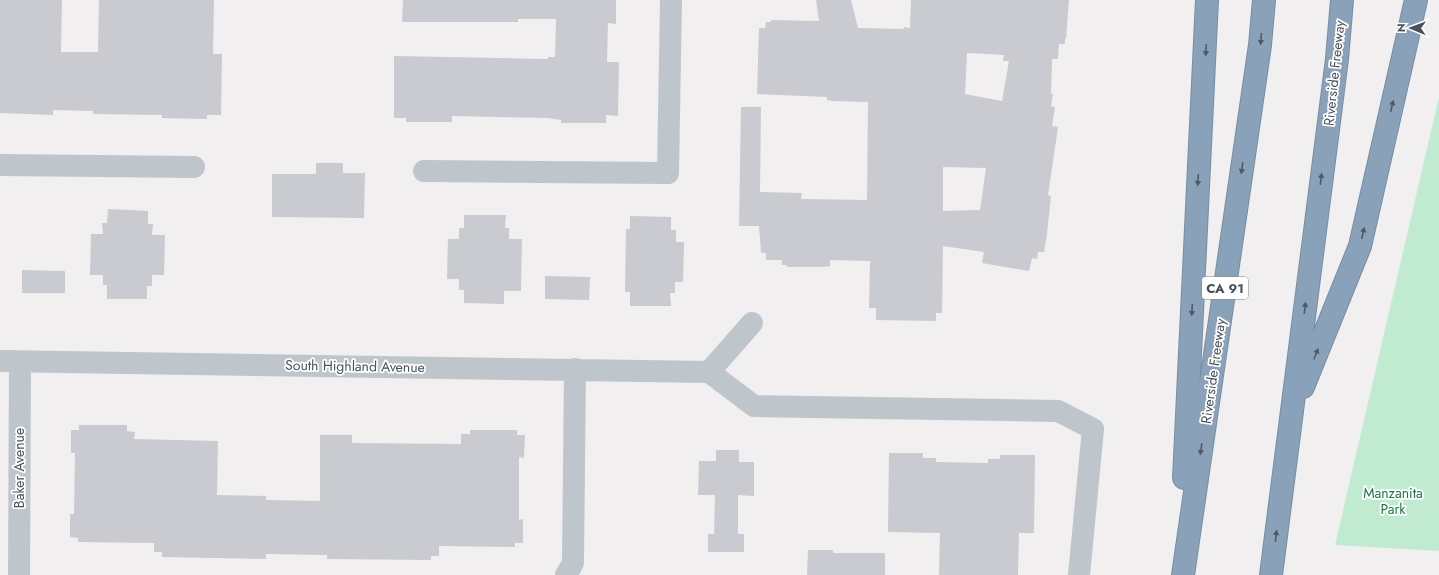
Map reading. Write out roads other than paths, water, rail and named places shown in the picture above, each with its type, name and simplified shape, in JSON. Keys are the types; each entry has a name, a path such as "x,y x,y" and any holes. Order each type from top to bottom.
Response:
{"highway":[{"path":"1180,575 1207,0"},
{"name":"Riverside Freeway","path":"1183,575 1259,53 1264,0"},
{"name":"Riverside Freeway","path":"1271,575 1337,59 1342,0"},
{"path":"1291,416 1360,246 1416,0"}],"street":[{"path":"424,171 668,173 671,0"},
{"path":"0,164 194,167"},
{"path":"752,323 709,372 754,406 1058,410 1093,429 1079,575"},
{"name":"South Highland Avenue","path":"10,362 709,372"},
{"name":"Baker Avenue","path":"10,362 19,575"},
{"path":"566,575 573,563 575,369"}],"park label":[{"name":"Manzanita Park","path":"1393,502"}]}
